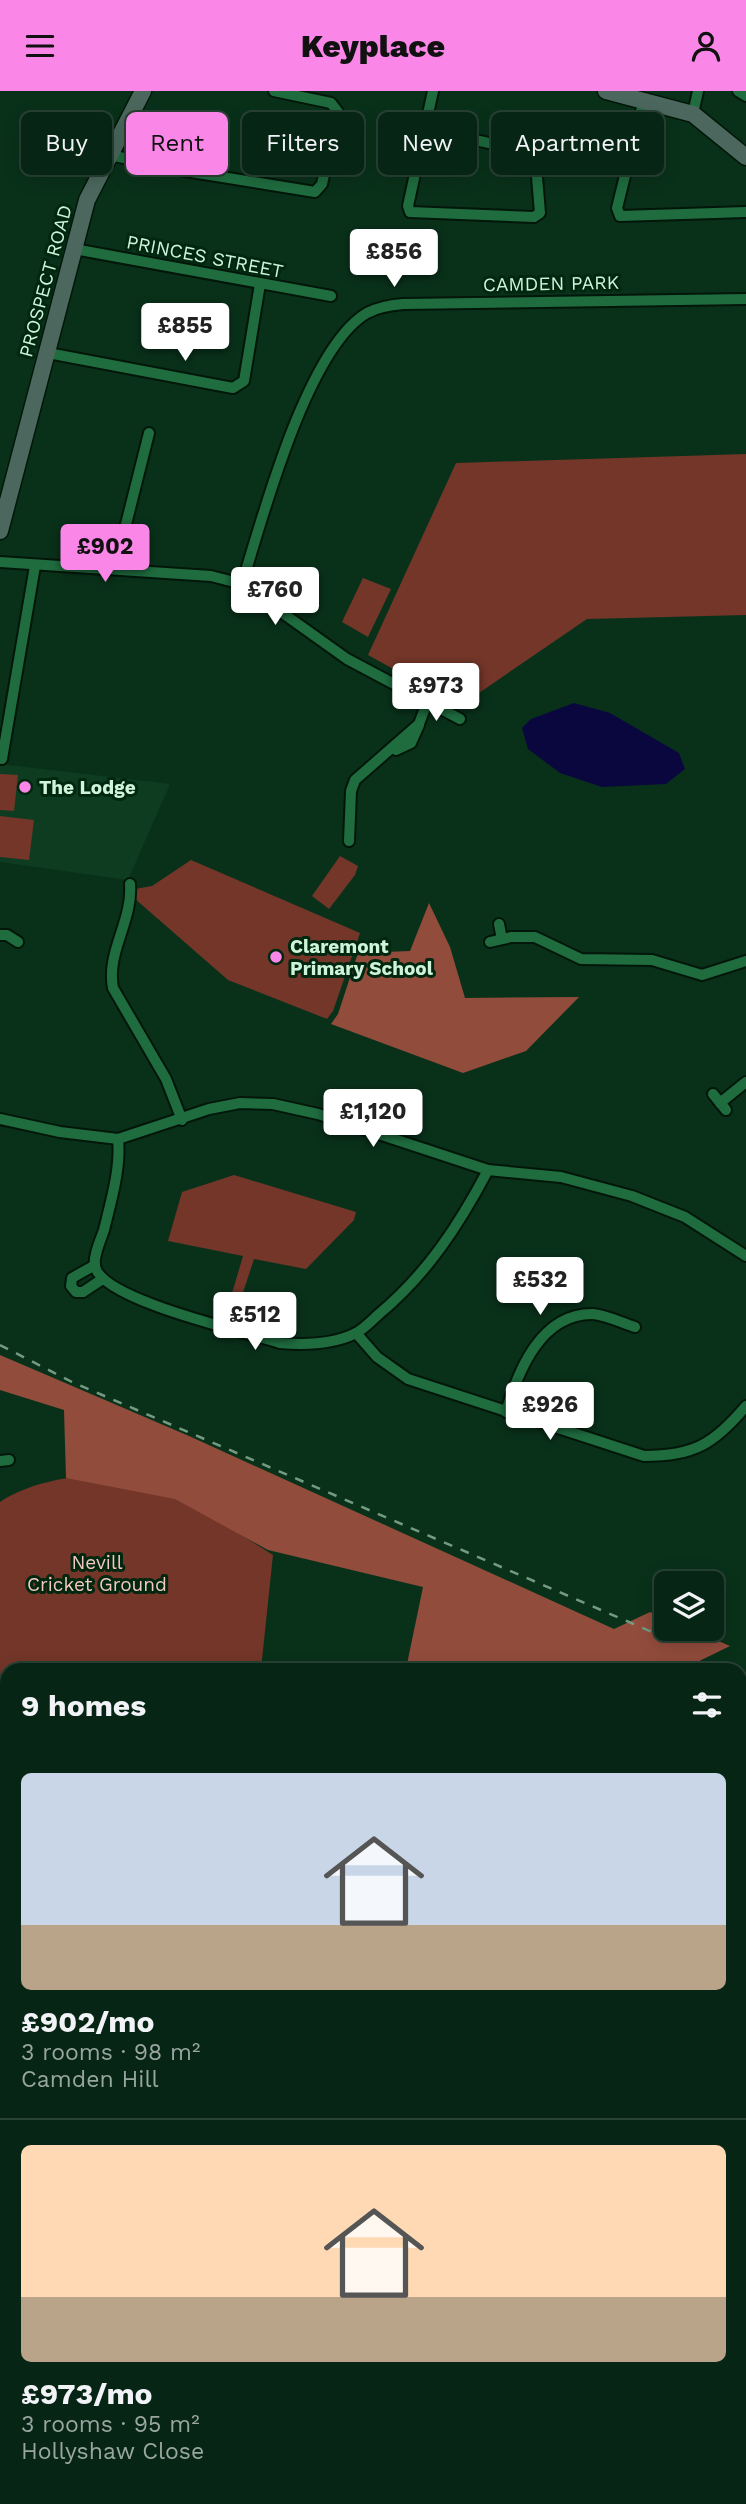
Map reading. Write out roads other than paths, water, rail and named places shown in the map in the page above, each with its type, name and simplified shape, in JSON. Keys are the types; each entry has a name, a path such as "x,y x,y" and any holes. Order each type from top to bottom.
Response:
{"main road":[{"name":"PROSPECT ROAD","path":"112,151 143,91"},
{"path":"606,91 693,114 746,157"},
{"name":"PROSPECT ROAD","path":"0,531 74,249 88,200 100,175"}],"street":[{"path":"112,155 179,170 316,193 322,184 339,120 338,112 331,103 274,91"},
{"path":"429,112 433,91"},
{"path":"693,114 698,91"},
{"path":"738,91 746,96"},
{"path":"644,99 617,208 620,216 746,212"},
{"path":"425,129 536,153 540,213 534,217 410,212 408,206 425,129"},
{"name":"PRINCES STREET","path":"74,249 331,296"},
{"path":"48,353 233,388 244,381 260,284"},
{"name":"CAMDEN PARK","path":"242,584 275,473 296,421 325,362 347,330 366,314 403,304 746,299"},
{"path":"115,568 149,433"},
{"path":"0,562 211,576 242,584 347,659 460,719"},
{"path":"2,759 35,566"},
{"path":"349,841 351,791 355,780 387,754 411,743 428,700"},
{"path":"130,884 132,901 110,970 113,988 166,1079 182,1120"},
{"path":"499,924 502,939"},
{"path":"0,935 7,935 18,942"},
{"path":"490,942 535,937 581,960 652,960 702,975 746,961"},
{"path":"720,1102 746,1082"},
{"path":"0,1119 60,1132 118,1139 209,1109 240,1103 273,1104 318,1114 488,1170 561,1177 632,1196 685,1217 746,1256"},
{"path":"118,1139 111,1203 95,1265 102,1280 120,1293 146,1303 280,1343 319,1343 356,1333 402,1295 439,1253 488,1170"},
{"path":"95,1265 72,1278 71,1286 76,1292 83,1292 102,1280"},
{"path":"506,1412 515,1379 545,1333 566,1318 594,1314 635,1327"},
{"path":"356,1333 377,1357 408,1379 644,1456 669,1456 711,1442 746,1406"}],"railway":[{"path":"0,1345 72,1382 652,1632"}],"place":[{"name":"The Lodge","path":"25,787"},
{"name":"Claremont Primary School","path":"276,957"}],"park label":[{"name":"Nevill Cricket Ground","path":"97,1573"}]}
